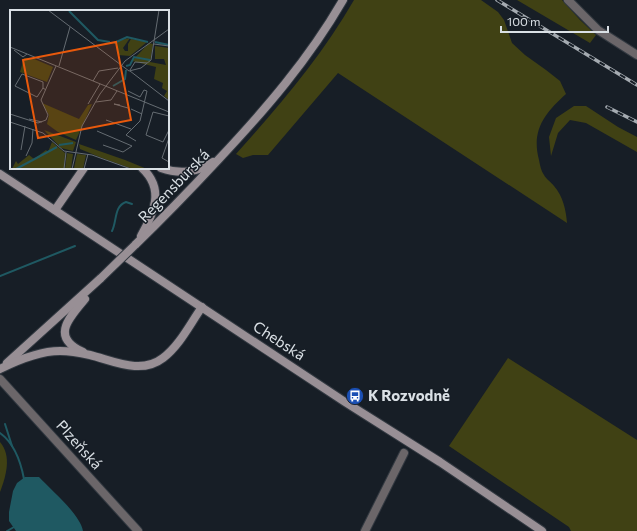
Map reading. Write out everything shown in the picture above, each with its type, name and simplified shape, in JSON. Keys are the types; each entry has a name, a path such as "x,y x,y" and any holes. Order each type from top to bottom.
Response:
{"main road":[{"name":"Regensburská","path":"11,362 93,287 135,245 147,230 169,213 230,147 300,66 329,25 344,0"},
{"path":"166,169 182,172 198,170 209,165 230,147"},
{"path":"55,210 83,169"},
{"path":"143,169 152,181 156,198 147,230"},
{"name":"Chebská","path":"0,174 440,462 542,531"},
{"path":"91,356 70,343 65,337 64,332 68,319 93,287"},
{"path":"0,369 11,362 49,352 67,352 133,366 145,366 164,358 176,346 202,307"}],"street":[{"path":"568,0 598,30 637,55"},
{"name":"Plzeňská","path":"0,379 138,531"},
{"path":"365,531 404,453"}],"shaded area":[{"path":"354,0 481,0 498,12 504,20 512,43 525,55 560,81 566,94 546,115 538,131 537,149 541,170 560,194 565,208 567,223 338,73 268,155 253,155 243,158 236,154 284,99 314,61 342,21"},
{"path":"517,0 562,0 596,35 590,43"},
{"path":"574,106 586,106 618,127 637,137 637,152 586,123 570,120 558,133 551,156 549,137 556,118"},
{"path":"508,358 637,440 637,531 571,531 569,527 449,446"},
{"path":"0,442 6,453 7,466 0,492"}],"water":[{"path":"25,477 39,477 77,517 83,531 16,531 9,521 9,512 13,491 17,483"}],"waterway":[{"path":"112,231 119,207 126,202 132,204"},
{"path":"0,276 75,246"},
{"path":"5,424 12,446"},
{"path":"0,433 13,448 21,466 24,479"},
{"path":"7,531 14,527"}],"railway":[{"path":"497,0 637,85"},
{"path":"607,107 637,122"}],"place":[{"name":"K Rozvodně","path":"355,396"}]}
